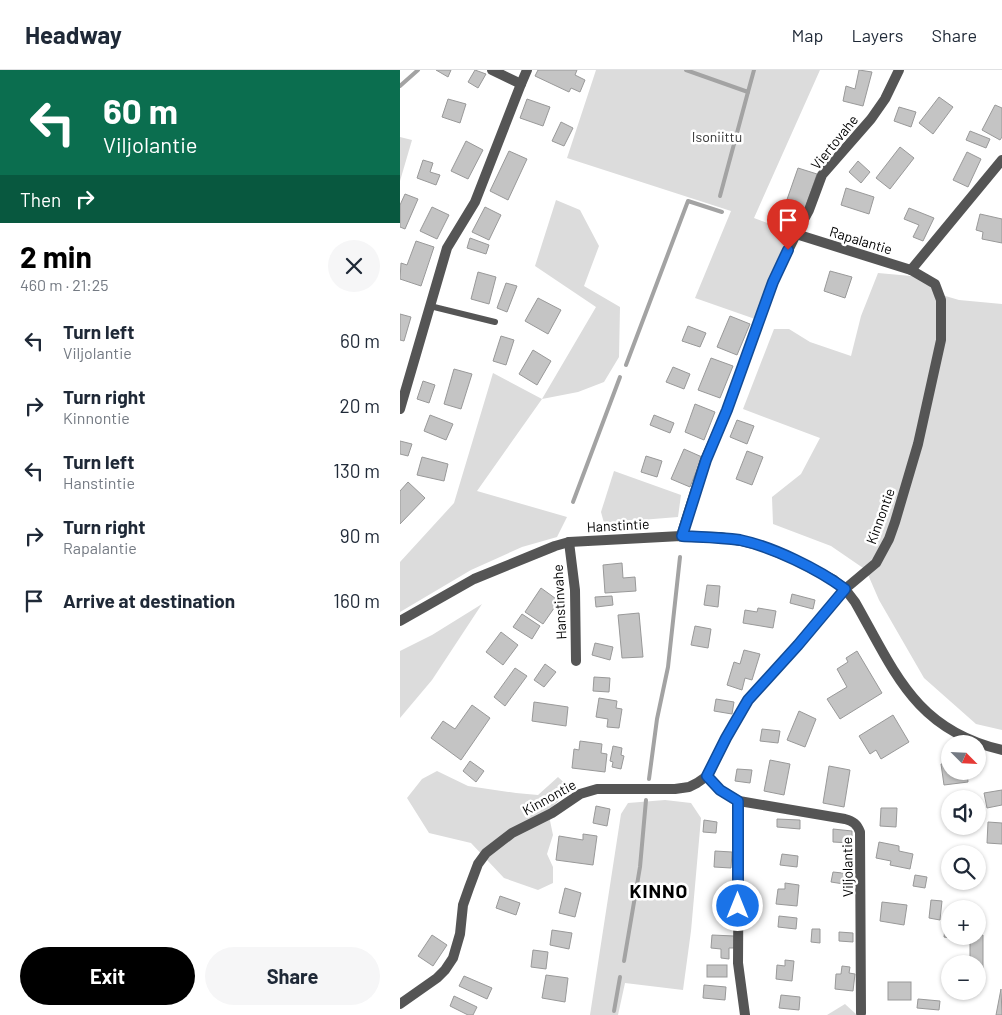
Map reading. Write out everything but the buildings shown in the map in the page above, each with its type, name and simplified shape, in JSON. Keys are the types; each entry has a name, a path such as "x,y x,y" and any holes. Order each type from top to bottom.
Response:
{"street":[{"path":"492,70 521,84"},
{"path":"400,410 447,248 475,202 528,70"},
{"name":"Viertovahe","path":"796,234 809,210 822,175 885,99 900,70"},
{"path":"911,270 1001,162"},
{"path":"682,536 706,460 727,410 773,282 796,234"},
{"name":"Rapalantie","path":"796,234 911,270"},
{"name":"Kinnontie","path":"400,1004 437,978 453,958 460,934 463,905 478,864 486,853 512,833 552,813 580,794 597,789 675,789 689,787 707,776 748,700 845,589 876,563 889,539 918,444 941,340 941,300 935,284 911,270"},
{"name":"Hanstintie","path":"400,621 474,579 509,563 569,542 682,536 741,541 760,546 818,572 845,589"},
{"name":"Hanstinvahe","path":"569,542 575,590 576,661"},
{"path":"845,589 855,602 908,692 924,711 950,730 974,742 1002,750"},
{"name":"Viljolantie","path":"707,776 720,790 738,801 845,819 853,821 858,825 860,832 861,1013"},
{"path":"738,801 738,964 745,1015"}],"lane":[{"path":"430,306 495,322"}],"green space":[{"name":"Isoniittu","path":"596,70 820,70 754,218 789,231 755,319 695,298 731,211 567,158"},
{"path":"400,137 412,140 400,181"},
{"path":"556,200 580,210 599,246 584,286 620,307 619,357 604,382 578,392 542,399 596,307 535,266"},
{"path":"878,273 922,277 942,295 959,300 1002,304 1002,730 976,724 924,678 879,600 866,570 831,546 773,524 772,497 801,474 820,438 743,409 774,329 789,329 810,342 851,356 861,316"},
{"path":"493,373 542,399 477,491 567,517 557,537 522,547 471,570 400,612 400,562 454,503"},
{"path":"614,471 681,495 678,517 604,523 601,512"},
{"path":"482,604 432,680 400,718 400,651 432,635"},
{"path":"437,771 468,786 516,793 538,795 558,777 571,789 548,811 553,835 547,854 553,867 553,883 538,890 504,878 471,843 429,833 407,798 422,779"},
{"path":"665,800 691,803 701,818 691,931 683,990 625,983 618,1015 590,1015 621,814 628,803"},
{"path":"845,1004 857,1015 827,1015"}],"waterway":[{"path":"400,86 418,70"},
{"path":"686,70 748,92 754,70"},
{"path":"720,196 748,92"},
{"path":"626,365 688,201 722,212"},
{"path":"573,502 620,377"},
{"path":"649,779 657,719 668,667 680,557"},
{"path":"624,961 640,867 646,800"},
{"path":"614,1011 620,977"}],"district":[{"name":"KINNO","path":"659,890"}],"route":[{"path":"738,906 738,801 720,790 707,776 742,708 845,589 834,580 791,558 760,546 720,538 682,536 706,460 727,410 773,282 788,250"}]}
